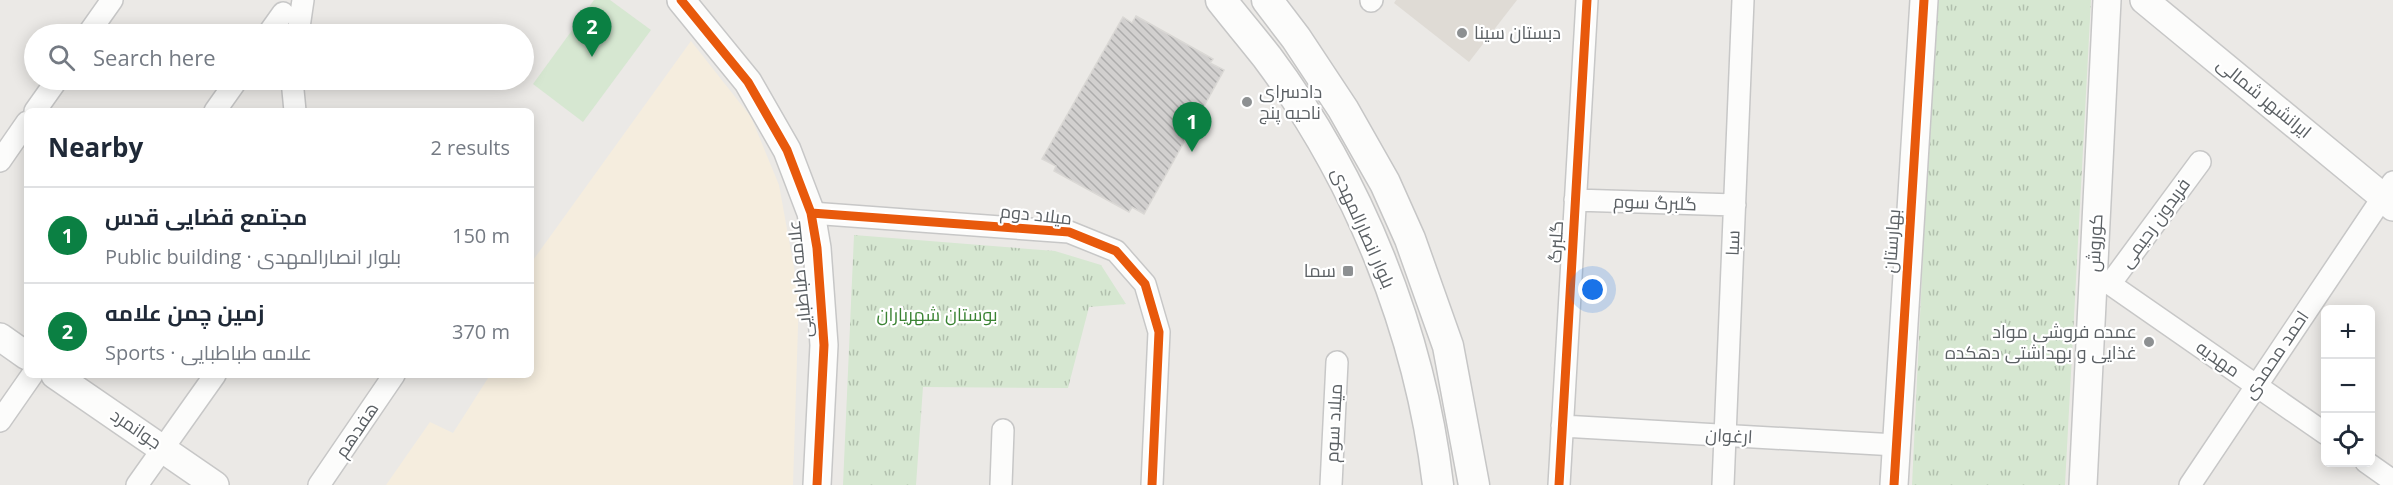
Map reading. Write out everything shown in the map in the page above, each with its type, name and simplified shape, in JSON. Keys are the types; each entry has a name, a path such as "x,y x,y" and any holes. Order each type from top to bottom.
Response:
{"main road":[{"name":"بلوار انصارالمهدی","path":"1221,0 1268,58 1323,145 1377,250 1406,334 1429,427 1438,485"},
{"name":"بلوار انصارالمهدی","path":"1267,0 1296,38 1343,109 1385,183 1410,239 1448,346 1474,485"}],"street":[{"path":"95,24 112,0"},
{"path":"299,24 303,0"},
{"name":"علامه طباطبایی","path":"681,0 748,82 787,150 812,213 818,248 824,345 818,485"},
{"name":"گلبرگ","path":"1559,485 1587,0"},
{"name":"سبا","path":"1723,485 1743,0"},
{"name":"بهارستان","path":"1894,485 1924,0"},
{"name":"کوروش","path":"2083,485 2107,0"},
{"name":"ایرانشهر شمالی","path":"2144,0 2391,197"},
{"path":"275,24 283,13"},
{"path":"37,108 50,90"},
{"path":"217,108 230,90"},
{"path":"293,90 295,108"},
{"path":"0,161 24,126"},
{"name":"فریدون رحیمی","path":"2110,284 2200,162"},
{"name":"احمد محمدی","path":"2190,485 2255,385 2391,197"},
{"name":"گلبرگ سوم","path":"1575,200 1735,205"},
{"name":"میلاد دوم","path":"812,213 1069,232 1116,251 1145,284 1159,332 1152,485"},
{"name":"مهدیه","path":"2110,284 2321,431"},
{"path":"0,337 24,354"},
{"name":"میلاد سوم","path":"1331,485 1336,362"},
{"path":"0,421 30,378"},
{"name":"جوانمرد","path":"59,378 215,485"},
{"path":"137,485 212,378"},
{"name":"هفدهم","path":"319,485 392,378"},
{"name":"ارغوان","path":"1562,426 1896,445"},
{"path":"1001,485 1003,430"},
{"path":"2373,467 2393,481"}],"shaded area":[{"name":"دبستان سینا","path":"1396,0 1517,0 1469,62 1394,3"},
{"path":"691,41 751,117 779,185 799,295 793,485 386,485 430,422 453,433 488,378 534,378 534,259"}],"green space":[{"path":"594,0 610,0 651,30 583,122 534,83"},
{"path":"1935,0 2091,0 2065,485 1912,485"},
{"name":"بوستان شهریاران","path":"854,235 1055,251 1101,265 1126,304 1089,307 1068,388 923,387 916,485 843,485"}],"building":[{"path":"1136,16 1213,59 1210,63 1224,70 1144,214 1132,207 1129,212 1054,171 1056,166 1042,159 1123,17 1132,23"}],"cycle path":[{"path":"681,0 748,82 787,150 811,213 817,248 824,345 817,485"},
{"path":"1559,485 1587,0"},
{"path":"1894,485 1924,0"},
{"path":"811,213 1069,232 1116,251 1145,284 1159,332 1152,485"}],"place":[{"name":"دبستان سینا","path":"1462,33"},
{"name":"زمین چمن علامه","path":"592,57"},
{"name":"دادسرای ناحیه پنج","path":"1247,102"},
{"name":"مجتمع قضایی قدس","path":"1192,152"},
{"name":"سما","path":"1348,271"},
{"name":"عمده فروشی مواد غذایی و بهداشتی دهکده","path":"2149,342"}]}
